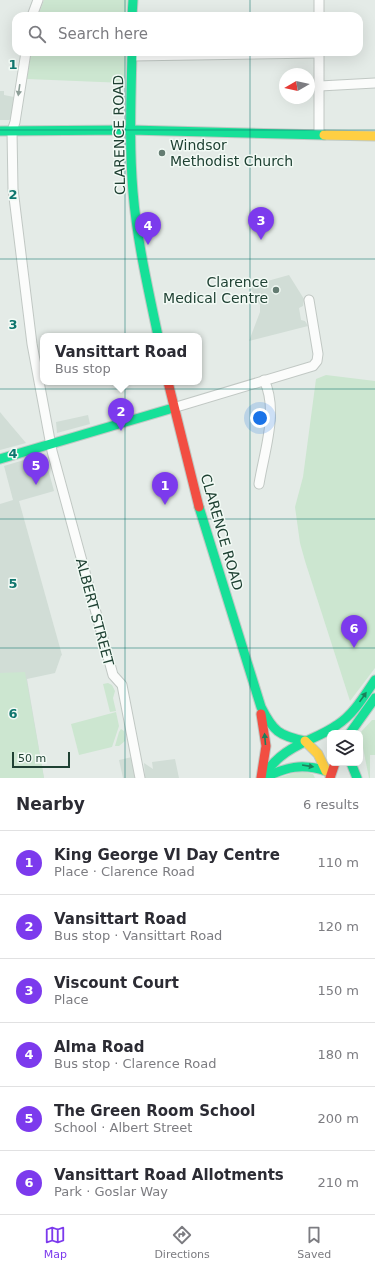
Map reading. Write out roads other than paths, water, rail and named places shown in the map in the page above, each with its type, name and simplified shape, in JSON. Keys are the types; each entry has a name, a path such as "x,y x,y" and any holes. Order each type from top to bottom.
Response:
{"street":[{"path":"34,12 38,0"},
{"path":"132,12 133,0"},
{"path":"319,0 319,12"},
{"name":"ALBERT STREET","path":"25,56 15,122 12,131 13,189 32,344 50,444 112,675 122,685 140,778"},
{"name":"CLARENCE ROAD","path":"132,56 130,130 133,193 146,277 157,333"},
{"path":"319,56 319,134"},
{"path":"320,86 375,83"},
{"path":"0,131 130,130 375,136"},
{"path":"0,459 313,366 317,361 318,354 309,300"},
{"path":"259,484 270,421 270,397 264,380"},
{"name":"CLARENCE ROAD","path":"169,385 173,408 208,537 255,687 266,738 266,753 262,778"},
{"path":"262,778 271,763 278,757 305,741 331,730 347,718 375,680"},
{"name":"CLARENCE ROAD","path":"255,687 273,728 282,735 305,741"},
{"path":"352,730 375,698"},
{"path":"305,741 313,746 320,754 329,776"},
{"path":"262,778 293,765 310,765 329,776"},
{"path":"329,776 331,766"},
{"path":"329,776 334,766"},
{"path":"352,766 357,778"}],"place":[{"name":"Windsor Methodist Church","path":"162,153"},
{"name":"Viscount Court","path":"261,240"},
{"name":"Alma Road","path":"148,245"},
{"name":"Clarence Medical Centre","path":"276,290"},
{"name":"Vansittart Road","path":"121,431"},
{"name":"The Green Room School","path":"36,485"},
{"name":"King George VI Day Centre","path":"165,505"},
{"name":"Vansittart Road Allotments","path":"354,648"}]}
